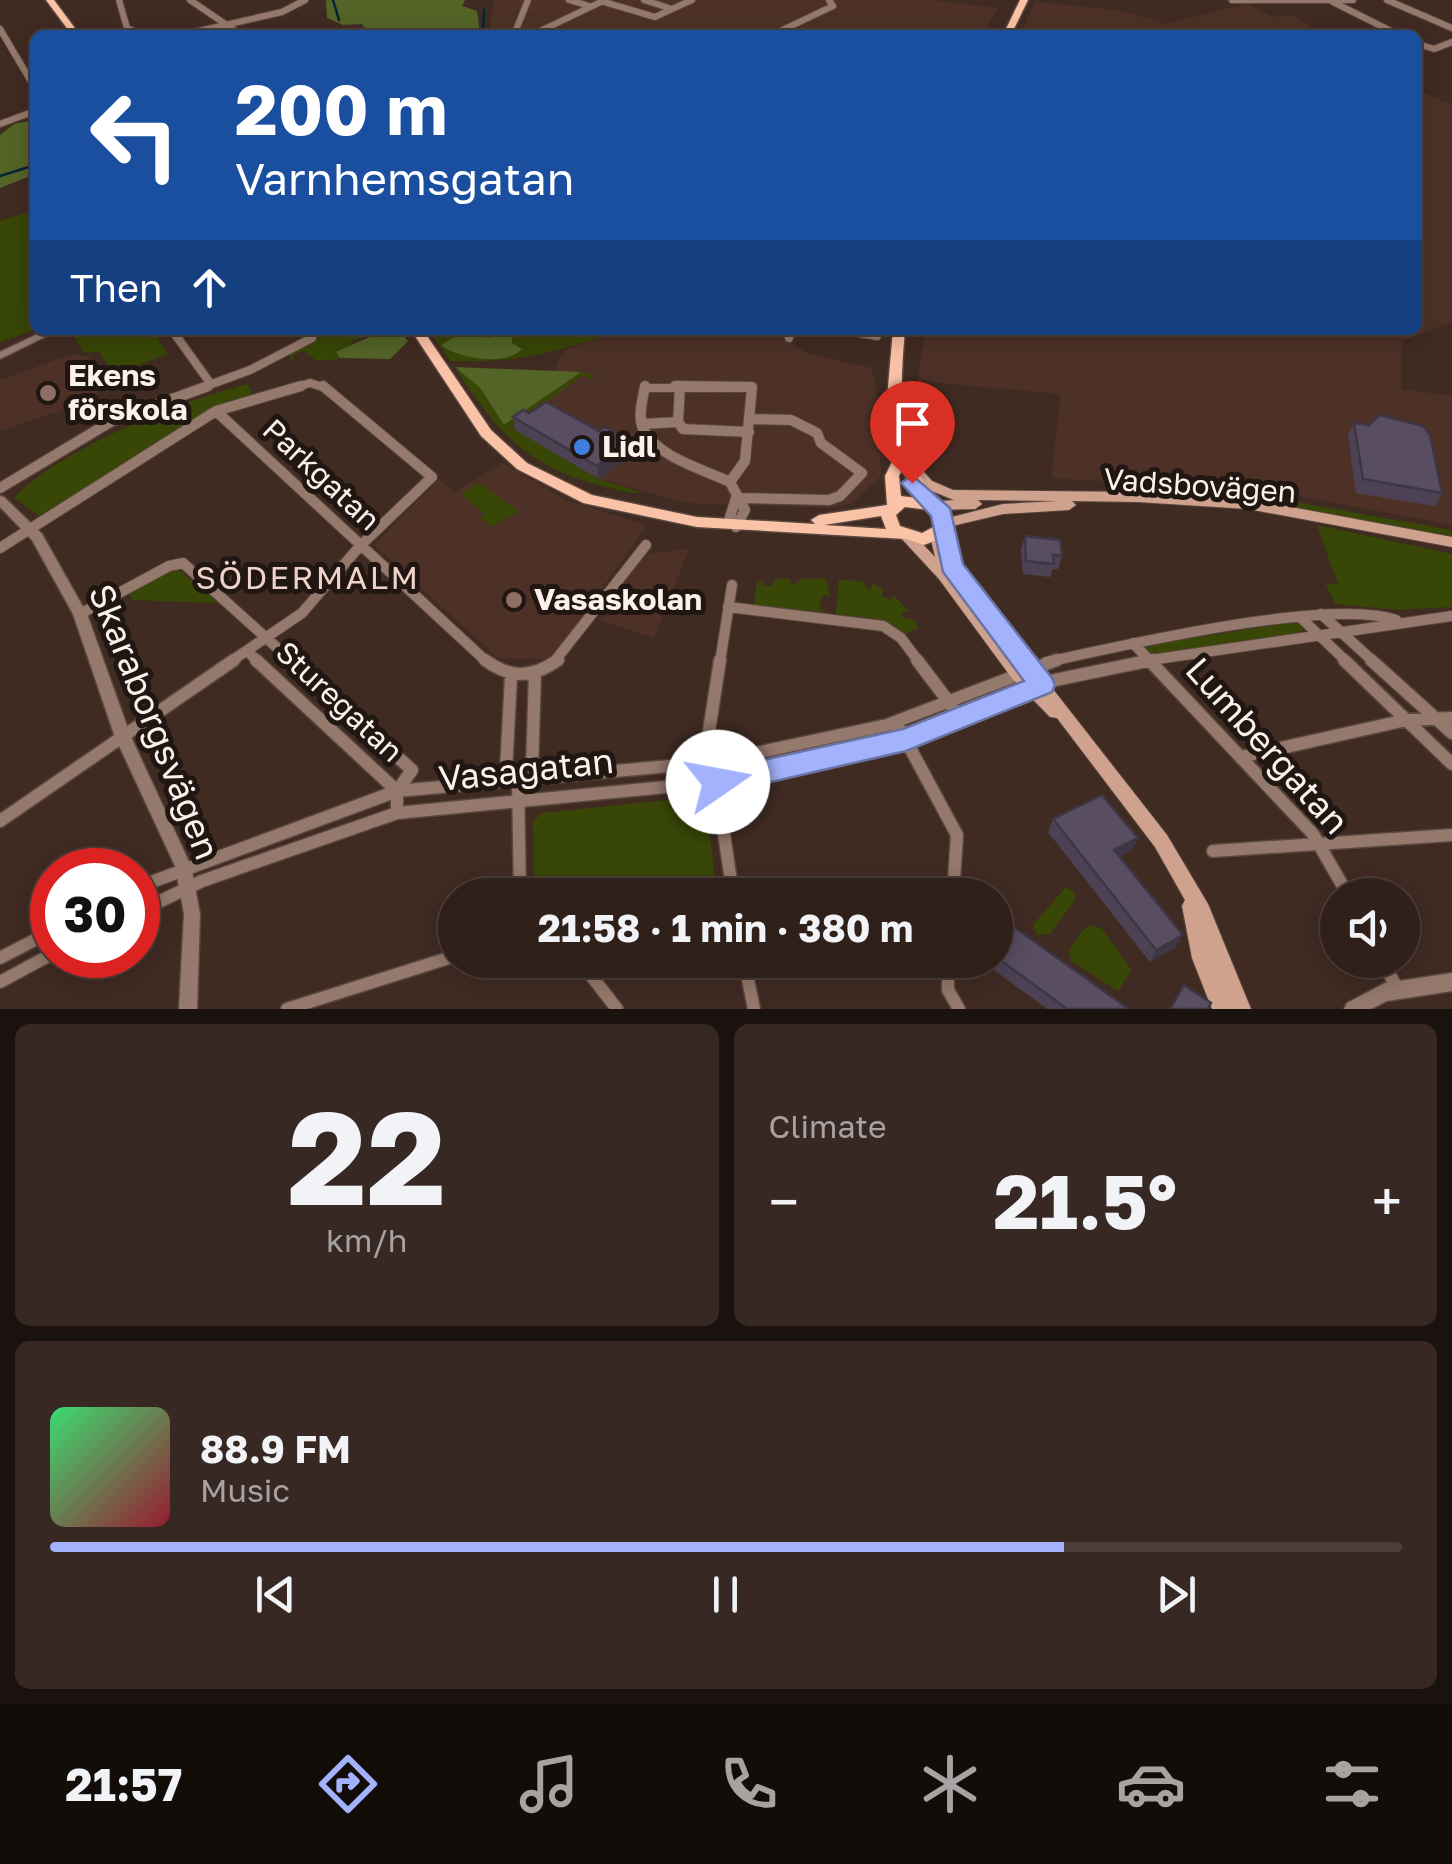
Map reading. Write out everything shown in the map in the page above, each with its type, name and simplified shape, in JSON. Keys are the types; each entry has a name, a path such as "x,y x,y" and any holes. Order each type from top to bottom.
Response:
{"main road":[{"path":"50,0 72,30"},
{"path":"1009,30 1024,0"},
{"path":"420,335 468,412 513,456 539,476 610,506 837,528 897,519 930,503"},
{"path":"899,335 893,407 898,464 890,492 897,519 1161,840 1201,910 1241,1009"},
{"path":"898,464 930,503 941,529 940,554 1023,671"},
{"name":"Vadsbovägen","path":"898,464 938,491 990,498 1138,498 1248,504 1452,544"},
{"name":"Vadsbovägen","path":"930,503 974,504 990,498"},
{"name":"Vadsbovägen","path":"941,529 1003,508 1191,507 1452,544"},
{"path":"737,520 897,519 941,529"},
{"path":"1190,895 1202,958 1222,1009"}],"street":[{"path":"119,0 127,28 131,30"},
{"path":"190,0 234,30"},
{"path":"205,30 287,10 305,0"},
{"path":"516,30 528,0"},
{"path":"570,0 590,7"},
{"path":"644,0 672,8"},
{"path":"542,30 603,1 655,18 692,0"},
{"path":"783,30 834,6 830,0"},
{"path":"1232,0 1353,0"},
{"path":"1387,0 1452,28"},
{"path":"1331,1 1390,30"},
{"path":"0,29 30,80"},
{"path":"1422,46 1430,49 1452,42"},
{"path":"0,111 16,118"},
{"path":"0,124 30,114"},
{"path":"0,356 44,335"},
{"path":"176,335 210,383"},
{"path":"0,488 112,421 250,370 309,335"},
{"path":"0,548 216,411 317,382 432,478 360,546 310,606 0,821"},
{"path":"730,482 746,462 752,387 645,385 642,424 665,449 730,482 736,498 737,520"},
{"path":"680,386 678,422 684,429 749,432"},
{"name":"Parkgatan","path":"216,411 489,664 510,676"},
{"path":"736,498 830,500 840,496 862,473 821,443 818,433 791,420 750,419"},
{"path":"642,424 678,422"},
{"name":"Skaraborgsvägen","path":"0,500 29,529 80,614 123,737 183,866 189,888 188,1009"},
{"path":"518,781 506,772 510,676 535,672 562,658 646,545"},
{"name":"Sturegatan","path":"80,614 179,562 267,636 412,770 397,790 397,813"},
{"path":"731,878 709,731 732,585"},
{"path":"728,607 883,626 901,638 961,718"},
{"name":"Vasagatan","path":"160,876 397,790 714,762 896,722 1023,671 1134,643 1321,614 1376,613 1397,620"},
{"path":"1321,614 1452,734"},
{"name":"Vasagatan","path":"160,902 397,813 718,782 906,740 1037,687 1149,660 1397,620 1452,616"},
{"path":"1300,618 1452,764"},
{"name":"Lumbergatan","path":"1134,643 1323,847 1339,878"},
{"name":"Sturegatan","path":"247,651 397,790"},
{"path":"520,878 518,781 532,769 535,672"},
{"path":"1241,757 1406,720 1452,718"},
{"path":"896,722 957,836 954,878"},
{"path":"1213,852 1452,835"},
{"path":"0,958 30,942"},
{"path":"287,1009 438,961"},
{"path":"0,982 30,966"},
{"path":"593,978 616,1009"},
{"path":"748,978 754,1009"},
{"path":"948,978 948,990 959,1009"},
{"path":"1392,978 1398,989"},
{"path":"1353,1009 1398,989 1452,982"}],"shaded area":[{"path":"494,0 929,0 998,8 986,30 489,30"},
{"path":"1036,2 1122,11 1166,24 1247,4 1272,17 1293,15 1316,30 1022,30"},
{"path":"1422,92 1452,105 1452,322 1422,333"},
{"path":"605,335 778,335 810,354 871,368 876,385 881,476 853,503 832,508 687,503 599,479 512,426 555,372 559,358 565,357 562,351"},
{"path":"924,335 1418,335 1402,341 1401,389 1452,396 1452,525 1278,492 1051,478 1061,394 918,381"},
{"name":"Ekens förskola","path":"71,354 88,356 109,383 101,386 92,400 0,431 0,380"},
{"name":"Vasaskolan","path":"502,463 568,501 647,525 558,651 546,659 498,658 374,545 439,479 455,492"},
{"path":"689,549 654,638 599,620 644,554"}],"green space":[{"path":"326,0 465,0 462,6 477,11 480,30 365,30 362,24 343,25 327,18"},
{"path":"30,122 30,176 0,188 0,135 14,124"},
{"path":"30,212 30,332 0,342 0,221"},
{"path":"72,335 156,335 168,354 114,374 99,352 84,353"},
{"path":"320,335 373,335 352,341 339,359 317,361 303,351 294,355 292,363 289,355"},
{"path":"374,335 403,335 408,341 390,359 340,358 336,352"},
{"path":"432,335 604,335 536,355 494,361 450,361"},
{"path":"459,335 510,335 512,343 522,349 505,358 482,359 441,345"},
{"path":"455,367 480,388 504,425 581,372 595,375 593,379 582,376 512,426 598,479 641,492 577,478 533,457 499,427"},
{"path":"455,367 581,372 504,425 480,388"},
{"path":"248,384 252,395 224,402 41,517 14,498 35,479 91,444 189,402"},
{"path":"479,483 519,511 492,527 480,518 485,514 461,493"},
{"path":"1290,501 1451,530 1452,536 1291,507"},
{"path":"1317,525 1452,554 1452,607 1398,610 1335,604 1326,584 1338,584"},
{"path":"177,568 218,603 133,600 129,593"},
{"path":"776,579 790,579 792,586 802,579 826,579 830,596 823,594 819,609 827,613 754,605 757,583 764,580 762,585 771,586"},
{"path":"839,580 862,581 870,591 872,584 883,588 882,596 891,600 894,595 909,612 902,612 903,618 914,620 919,628 905,634 875,619 836,614"},
{"path":"1296,622 1304,628 1301,632 1154,655 1145,651 1148,645"},
{"path":"705,796 715,878 534,878 533,821 542,813"},
{"path":"1066,887 1074,892 1075,900 1050,934 1037,935 1033,925"},
{"path":"1093,925 1102,929 1131,971 1118,991 1071,961 1069,950 1083,930"}],"building":[{"path":"546,402 599,431 605,427 630,441 597,466 513,417"},
{"path":"1380,415 1423,426 1430,435 1442,493 1363,479 1354,423 1369,425"},
{"path":"1025,536 1060,540 1062,556 1053,555 1054,564 1026,561"},
{"path":"1102,795 1138,838 1114,850 1183,935 1156,950 1053,819"},
{"path":"1013,929 1129,1009 1067,1009 1013,969"},
{"path":"1184,985 1211,1003 1208,1009 1170,1009"}],"waterway":[{"path":"333,0 339,20"},
{"path":"483,30 484,10"},
{"path":"0,176 30,167"}],"place":[{"name":"Ekens förskola","path":"48,393"},
{"name":"Lidl","path":"582,447"},
{"name":"Vasaskolan","path":"514,600"}],"district":[{"name":"SÖDERMALM","path":"308,578"}],"route":[{"path":"718,782 906,740 1042,685 952,566 950,543 942,529 944,518 912,483"}]}
